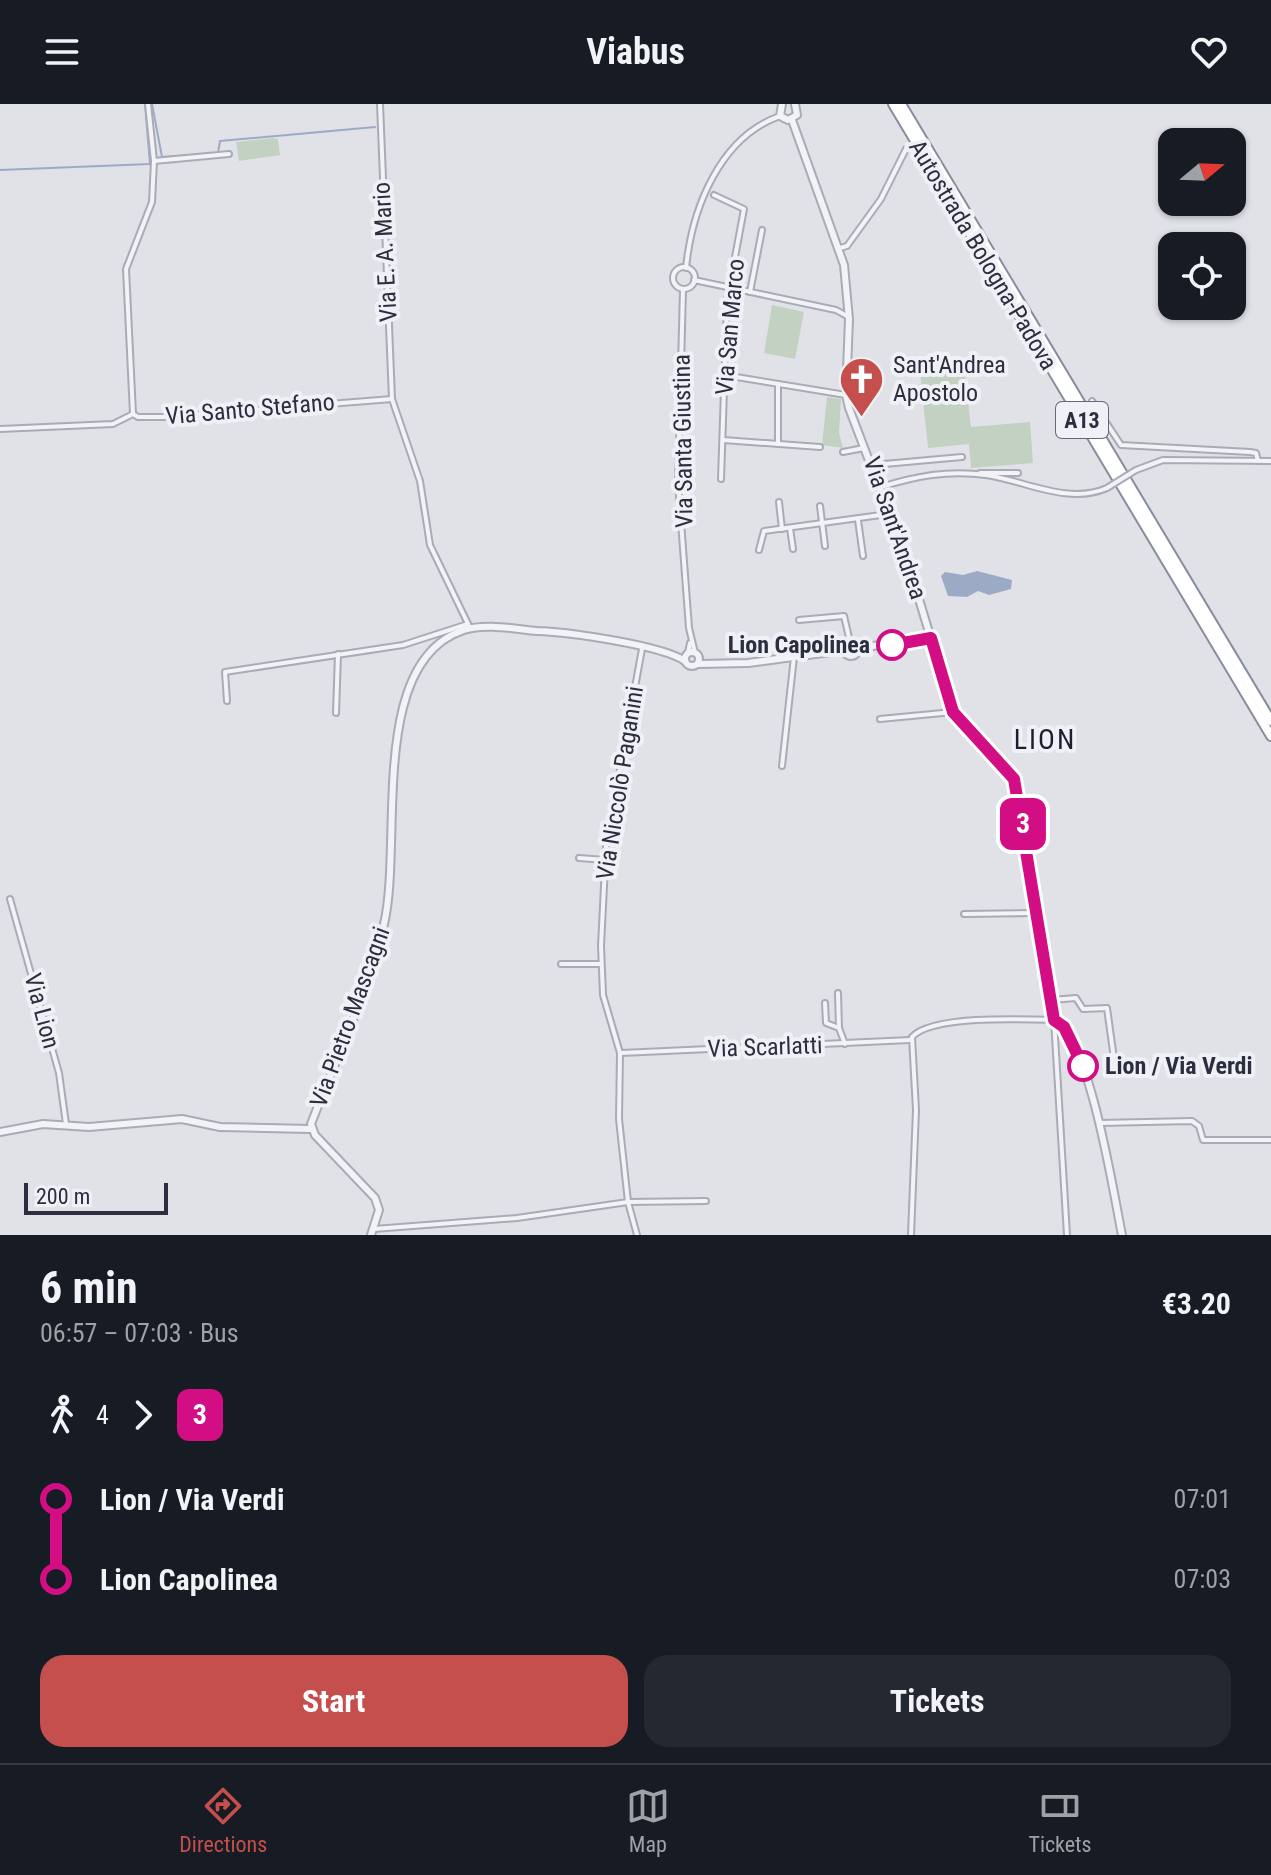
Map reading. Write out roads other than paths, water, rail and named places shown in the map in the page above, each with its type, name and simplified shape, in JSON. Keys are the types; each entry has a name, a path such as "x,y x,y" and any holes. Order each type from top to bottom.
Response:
{"highway":[{"name":"Autostrada Bologna-Padova","path":"893,104 1271,736"},
{"name":"Autostrada Bologna-Padova","path":"901,104 1271,721"}],"street":[{"name":"Via Santo Stefano","path":"148,104 154,161 150,211 126,269 133,414 138,417 164,417 392,399"},
{"name":"Via E. A. Mario","path":"380,104 392,399"},
{"path":"780,116 782,104"},
{"path":"686,268 697,218 719,166 729,151 751,131 780,116 792,120 796,106 807,104"},
{"name":"Via Sant'Andrea","path":"792,120 840,248 845,311 846,395 890,513 953,712 1014,779 1054,1020"},
{"path":"840,248 847,246 881,199 906,149"},
{"path":"154,161 229,154"},
{"name":"Via San Marco","path":"714,195 744,208 729,288 721,479"},
{"path":"750,292 762,230"},
{"path":"686,268 693,274 694,280"},
{"path":"686,268 676,271 673,277 677,287 683,289 694,280"},
{"path":"694,280 845,311"},
{"name":"Via Santa Giustina","path":"683,289 678,482 691,655"},
{"path":"724,375 846,395"},
{"path":"778,384 778,444"},
{"path":"392,399 420,481 430,545 469,626"},
{"path":"1092,401 1121,445 1250,452 1256,453 1258,461"},
{"path":"0,429 113,424 133,414"},
{"path":"723,440 820,447"},
{"path":"843,452 867,447"},
{"path":"873,465 962,457"},
{"path":"974,474 1088,495 1163,460 1271,461"},
{"path":"881,487 912,476 1018,473"},
{"path":"779,502 782,529"},
{"path":"820,506 825,546"},
{"path":"759,550 764,531 858,520 890,513"},
{"path":"858,520 863,556"},
{"path":"790,528 793,549"},
{"path":"799,620 844,616 850,642 858,648 931,638"},
{"name":"Via Pietro Mascagni","path":"227,701 225,672 403,645 469,626 568,633 676,656 691,655 708,662"},
{"name":"Via Pietro Mascagni","path":"373,1232 379,1210 375,1198 311,1129 384,924 393,871 394,762 411,682 425,655 452,631"},
{"path":"845,650 850,642"},
{"name":"Via Pietro Mascagni","path":"698,664 748,663 845,650 852,655 858,648"},
{"name":"Via Niccolò Paganini","path":"637,1235 628,1202 619,1119 620,1053 603,995 601,964 605,860 642,649"},
{"path":"336,713 338,654"},
{"path":"691,655 698,664 690,667 691,655"},
{"path":"782,766 794,657"},
{"path":"880,719 953,712"},
{"path":"579,858 605,860"},
{"name":"Via Lion","path":"10,899 61,1081 66,1124"},
{"path":"964,914 1037,913"},
{"path":"561,964 601,964"},
{"path":"838,993 839,1028 845,1044"},
{"path":"1051,1000 1076,998 1083,1009 1107,1008 1115,1066"},
{"path":"825,1003 826,1023 839,1028"},
{"path":"1054,1020 1067,1235"},
{"path":"911,1235 916,1110 910,1040 916,1032 949,1023 1054,1020 1064,1027 1081,1061 1099,1123 1122,1235"},
{"name":"Via Scarlatti","path":"620,1053 910,1040"},
{"path":"1099,1123 1192,1121 1199,1126 1203,1140 1271,1140"},
{"path":"0,1132 43,1124 203,1122 220,1127 311,1129"},
{"path":"373,1232 517,1218 628,1202 706,1201"}],"water":[{"path":"977,571 1012,580 1011,589 989,595 978,591 967,597 948,596 941,576 945,572 963,575"}],"waterway":[{"path":"0,170 150,164 145,104"},
{"path":"152,104 162,157 218,153 220,141 375,127"}],"place":[{"name":"Sant'Andrea Apostolo","path":"862,418"},
{"name":"Lion Capolinea","path":"892,645"},
{"name":"Lion / Via Verdi","path":"1083,1066"}],"district":[{"name":"LION","path":"1045,739"}]}
